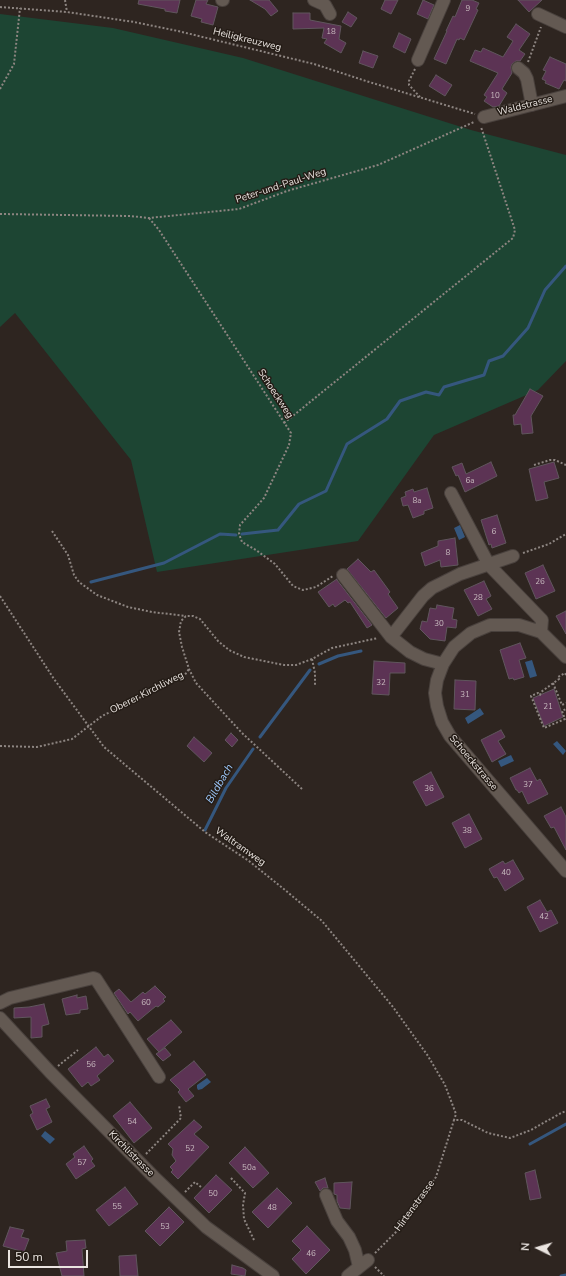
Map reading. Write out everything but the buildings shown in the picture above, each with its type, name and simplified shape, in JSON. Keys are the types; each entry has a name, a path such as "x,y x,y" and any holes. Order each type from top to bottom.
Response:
{"street":[{"path":"314,0 325,5 330,14"},
{"path":"415,68 444,0"},
{"path":"542,16 566,27"},
{"path":"518,68 524,73 527,79 532,105"},
{"name":"Waldstrasse","path":"482,118 566,96"},
{"path":"451,493 489,565 542,620 541,632"},
{"path":"391,637 423,596 432,588 460,574 514,556"},
{"path":"343,575 391,637 410,652 424,659 443,664"},
{"name":"Schoeckstrasse","path":"566,657 541,632 519,625 490,625 471,633 454,647 443,664 437,680 436,700 442,722 450,736 566,870"},
{"path":"0,1003 10,998 92,978 96,979 159,1077"},
{"name":"Kirchlistrasse","path":"0,1018 50,1072 138,1162 220,1238 272,1276"},
{"path":"326,1195 337,1221 349,1237 363,1263 348,1276"}],"path":[{"path":"65,0 67,12"},
{"name":"Heiligkreuzweg","path":"0,7 67,12 134,22 186,33 314,64 482,118"},
{"path":"0,89 14,64 20,8"},
{"path":"527,79 528,60 539,30 542,16"},
{"path":"415,68 408,82 421,98"},
{"path":"284,423 513,238 515,230 482,118"},
{"name":"Peter-und-Paul-Weg","path":"0,214 130,216 149,218 239,209 287,191 378,165 482,118"},
{"name":"Schoeckweg","path":"149,218 159,230 291,433 289,444 264,498 240,526 239,534 242,542 275,564 293,586 303,590 316,587 334,576 343,575"},
{"path":"534,465 550,460 555,460 566,465"},
{"path":"52,531 68,555 74,575 79,582 97,595 128,606 152,612 193,616 200,619 218,641 229,650 244,657 284,665 296,665 312,659 332,648 385,636 391,637"},
{"path":"514,556 549,544 566,534"},
{"name":"Waltramweg","path":"0,596 54,679 104,747 205,832 248,861 322,921 393,1007 428,1056 445,1085 456,1114 454,1120"},
{"name":"Oberer Kirchliweg","path":"0,746 37,747 72,739 102,716 184,676 189,670 179,632 181,620 186,616"},
{"path":"312,659 315,673 315,685"},
{"path":"189,670 196,683 228,719 302,789"},
{"path":"566,675 564,673 540,694 538,693 531,696 544,728 565,719 562,711 566,709"},
{"path":"553,683 562,705 566,703"},
{"path":"50,1072 78,1050"},
{"path":"138,1162 181,1118 179,1105"},
{"path":"454,1120 462,1120 488,1133 510,1138 531,1130 561,1113 566,1112"},
{"name":"Hirtenstrasse","path":"363,1263 379,1250 403,1225 436,1177 454,1120"},
{"path":"231,1178 245,1193 243,1206 244,1219 254,1240"},
{"path":"178,1199 196,1182 202,1188"}],"green space":[{"path":"0,14 113,28 243,58 471,130 566,155 566,361 538,390 434,435 358,541 157,572 131,460 15,313 0,327"}],"water":[{"path":"460,525 465,537 459,540 454,528"},
{"path":"532,660 537,676 530,678 525,662"},
{"path":"480,708 484,714 468,724 465,718"},
{"path":"557,741 566,751 563,755 553,744"},
{"path":"511,755 514,761 501,767 498,761"},
{"path":"207,1078 211,1082 202,1089 198,1090 197,1085"},
{"path":"45,1131 55,1139 50,1144 41,1136"}],"waterway":[{"path":"242,534 278,530 299,504 326,491 347,444 387,419 400,401 426,392 439,395 444,387 484,375 489,361 503,356 528,328 545,290 566,266"},
{"path":"91,582 164,563 220,534 236,535"},
{"name":"Bildbach","path":"319,664 338,656 361,651"},
{"name":"Bildbach","path":"260,737 310,670"},
{"name":"Bildbach","path":"205,830 226,788 253,749"},
{"path":"530,1144 566,1124"},
{"path":"561,1276 566,1275"}]}
